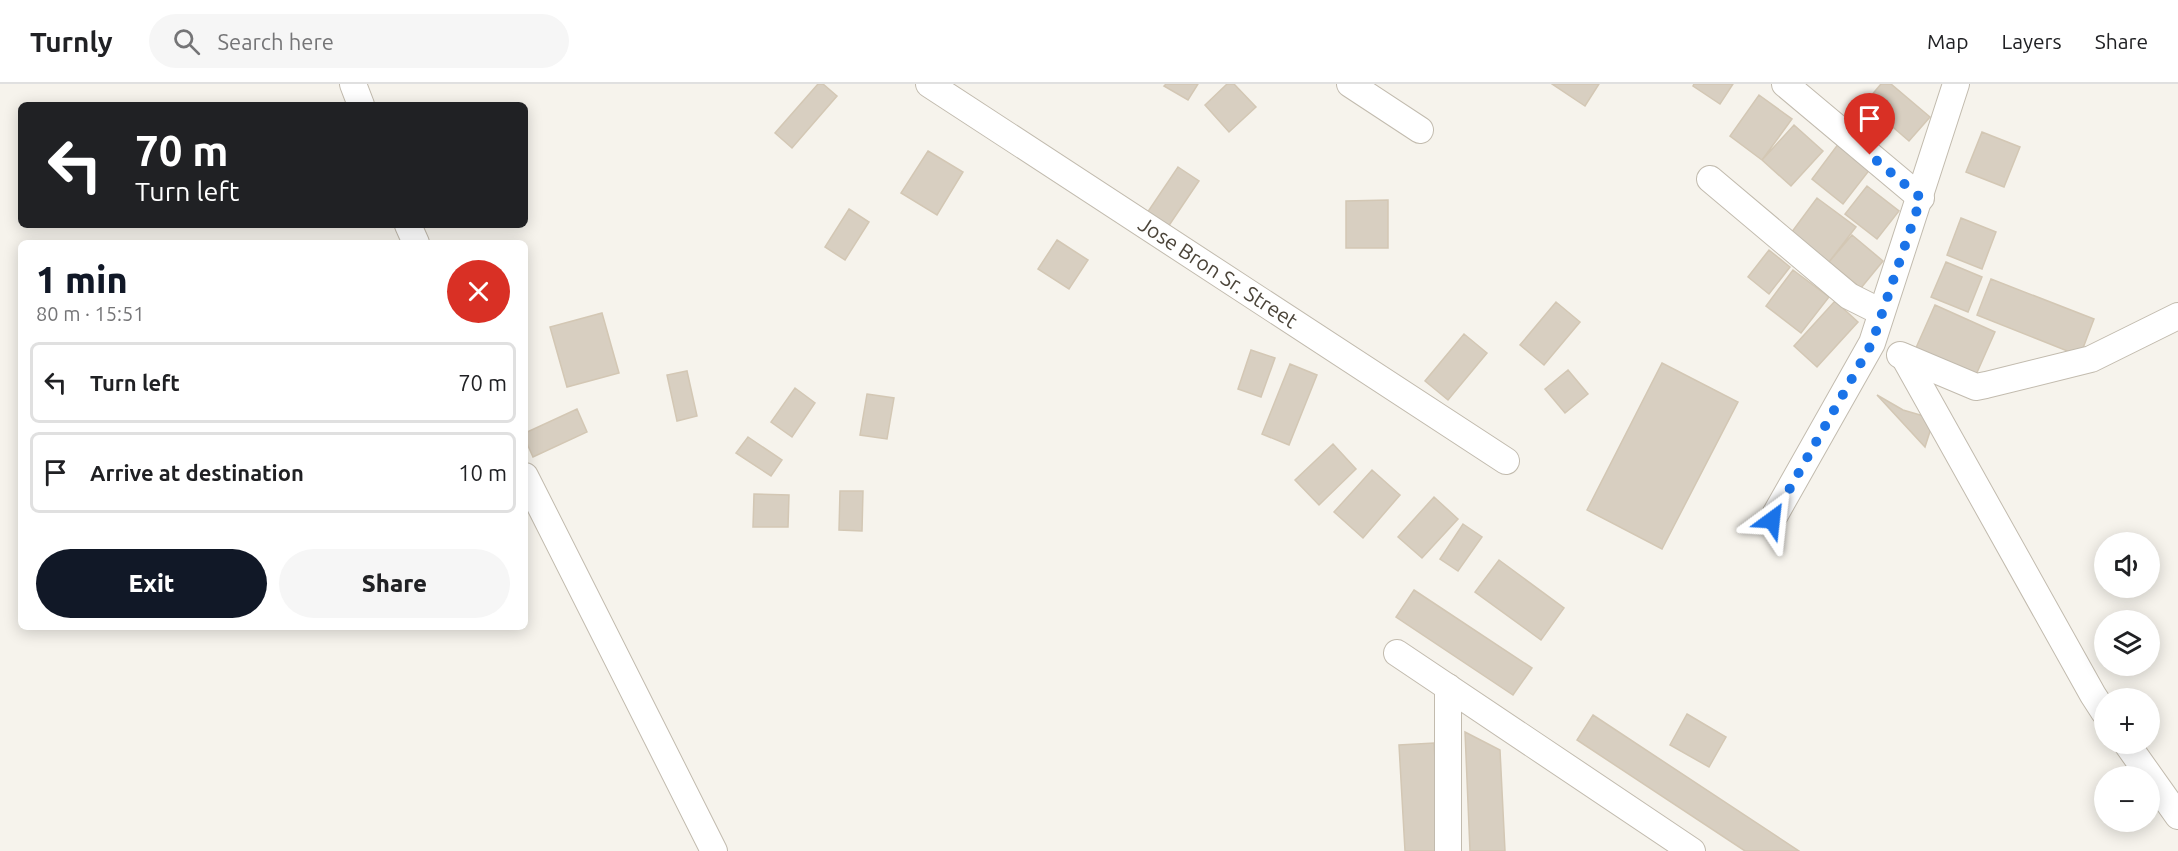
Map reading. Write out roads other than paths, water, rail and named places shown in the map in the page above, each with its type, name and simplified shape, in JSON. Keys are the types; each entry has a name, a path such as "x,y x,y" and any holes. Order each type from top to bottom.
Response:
{"street":[{"path":"353,84 360,102"},
{"name":"Jose Bron Sr. Street","path":"929,84 1506,461"},
{"path":"1350,84 1420,130"},
{"path":"1785,84 1921,198"},
{"path":"1772,520 1872,343 1921,198 1956,84"},
{"path":"1710,179 1849,296 1881,312"},
{"path":"1872,343 1976,387 2091,359 2178,315"},
{"path":"1905,357 2094,697"},
{"path":"528,482 714,851"},
{"path":"1397,653 1692,851"},
{"path":"1448,687 1448,851"},
{"path":"2134,754 2178,816"}]}
